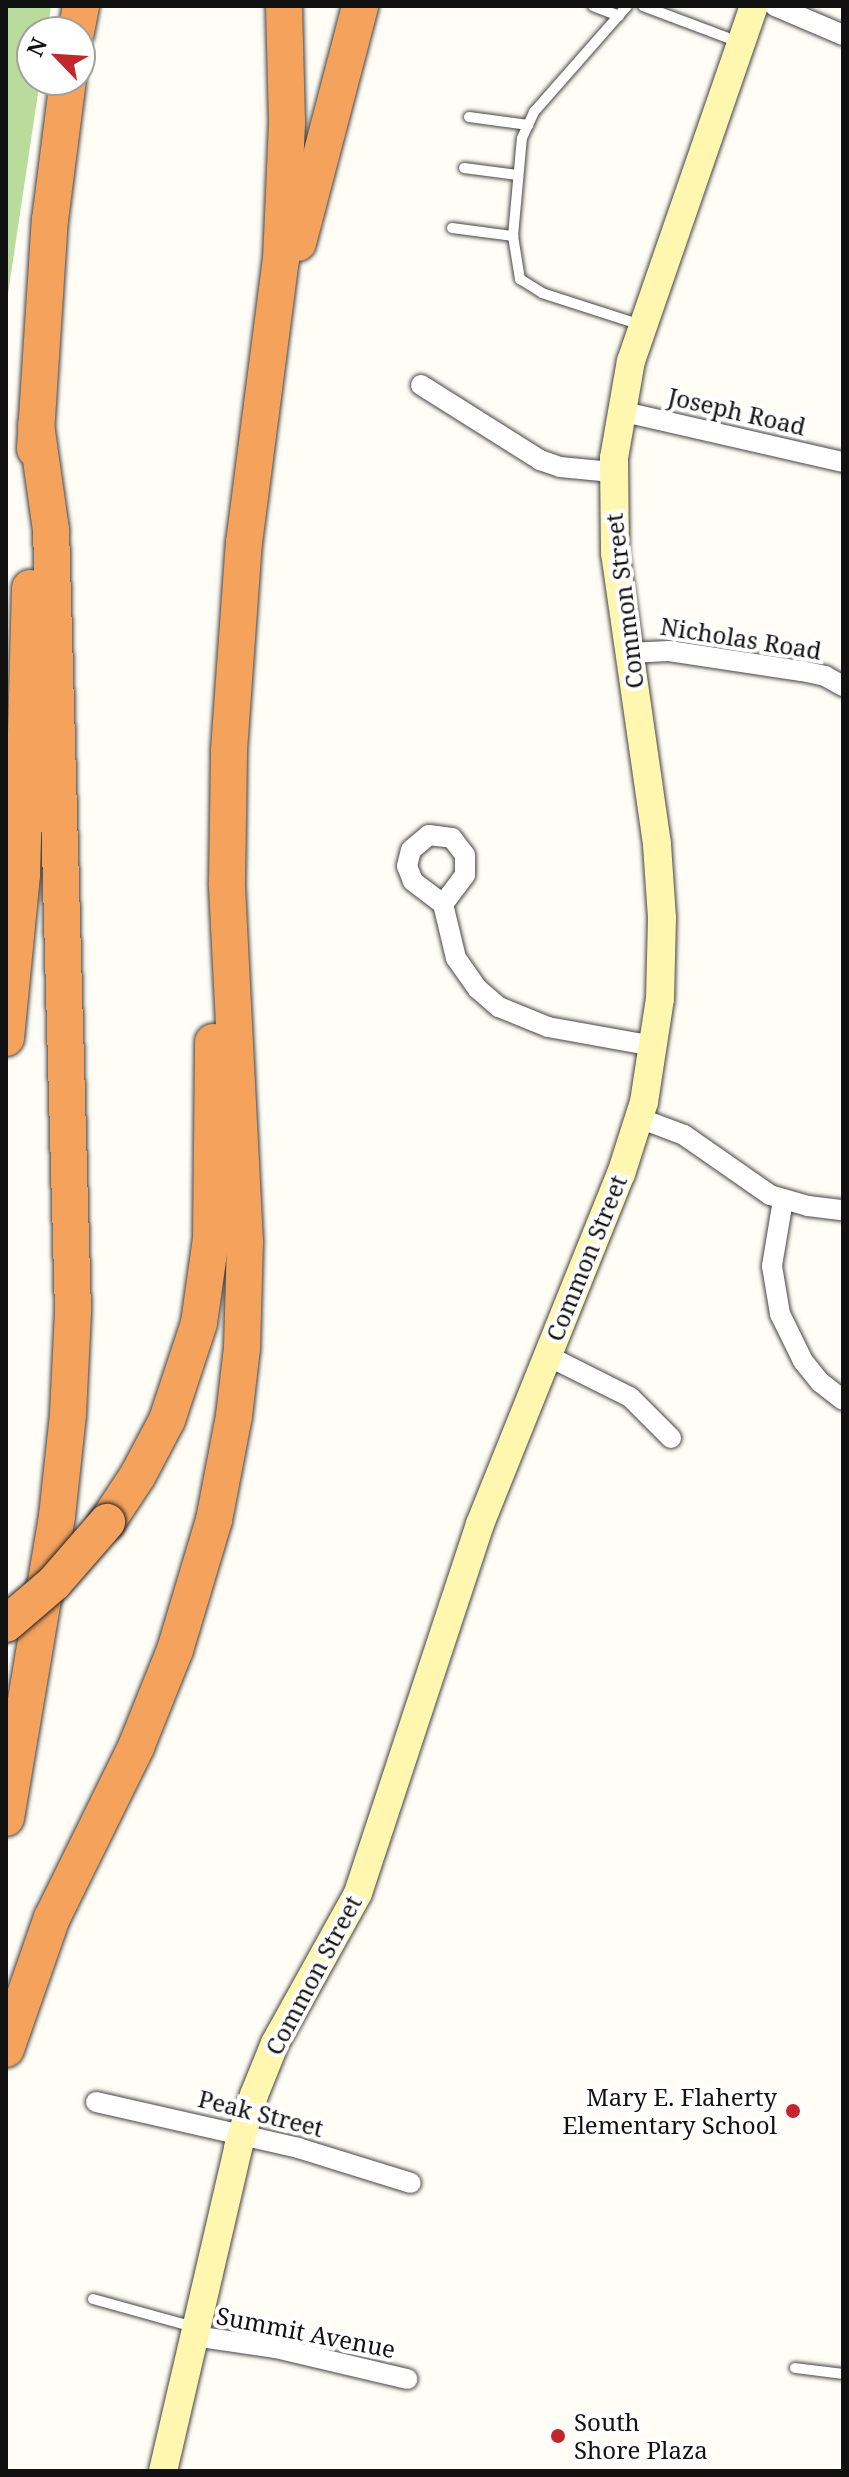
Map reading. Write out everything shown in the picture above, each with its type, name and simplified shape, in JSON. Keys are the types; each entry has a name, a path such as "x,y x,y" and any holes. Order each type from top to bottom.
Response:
{"highway":[{"path":"6,1624 54,1583 107,1522 149,1457 175,1401 194,1344 207,1282 212,1204 214,1014 241,577 264,405 285,193 284,6"},
{"path":"264,405 297,247 360,6"},
{"path":"6,1038 22,875 36,425 50,220 66,96"},
{"path":"6,1818 59,1505 68,1414 73,1311 51,530 36,425"},
{"path":"6,2049 56,1910 163,1684 199,1575 228,1450 242,1348 245,1242 227,817"}],"street":[{"name":"Common Street","path":"163,2471 241,2134 271,2051 358,1893 480,1524 617,1184 639,1118 654,1046 663,955 660,881 615,553 612,472 620,411 643,326 754,6"},
{"path":"775,6 843,35"},
{"path":"421,385 540,460 560,467 612,472"},
{"name":"Joseph Road","path":"620,411 843,462"},
{"name":"Nicholas Road","path":"628,653 669,651 802,671 825,676 843,686"},
{"path":"443,904 456,958 478,989 499,1007 534,1024 654,1046"},
{"path":"639,1118 684,1135 759,1189 783,1200 843,1210"},
{"path":"783,1200 772,1266 780,1314 803,1361 820,1382 843,1400"},
{"path":"546,1355 630,1397 671,1438"},
{"name":"Peak Street","path":"96,2102 241,2134 356,2164 411,2183"},
{"name":"Summit Avenue","path":"194,2331 407,2379"}],"lane":[{"path":"593,6 619,16"},
{"path":"627,6 534,112 522,138 513,236 520,279 542,293 643,326"},
{"path":"643,6 741,43"},
{"path":"469,117 528,125"},
{"path":"464,168 518,175"},
{"path":"452,228 513,236"},
{"path":"93,2299 194,2331"},
{"path":"795,2368 843,2374"}],"green space":[{"path":"6,6 51,6 49,16 16,16 16,96 38,96 6,307"}],"place":[{"name":"Mary E. Flaherty Elementary School","path":"793,2111"},
{"name":"South Shore Plaza","path":"558,2436"}]}
